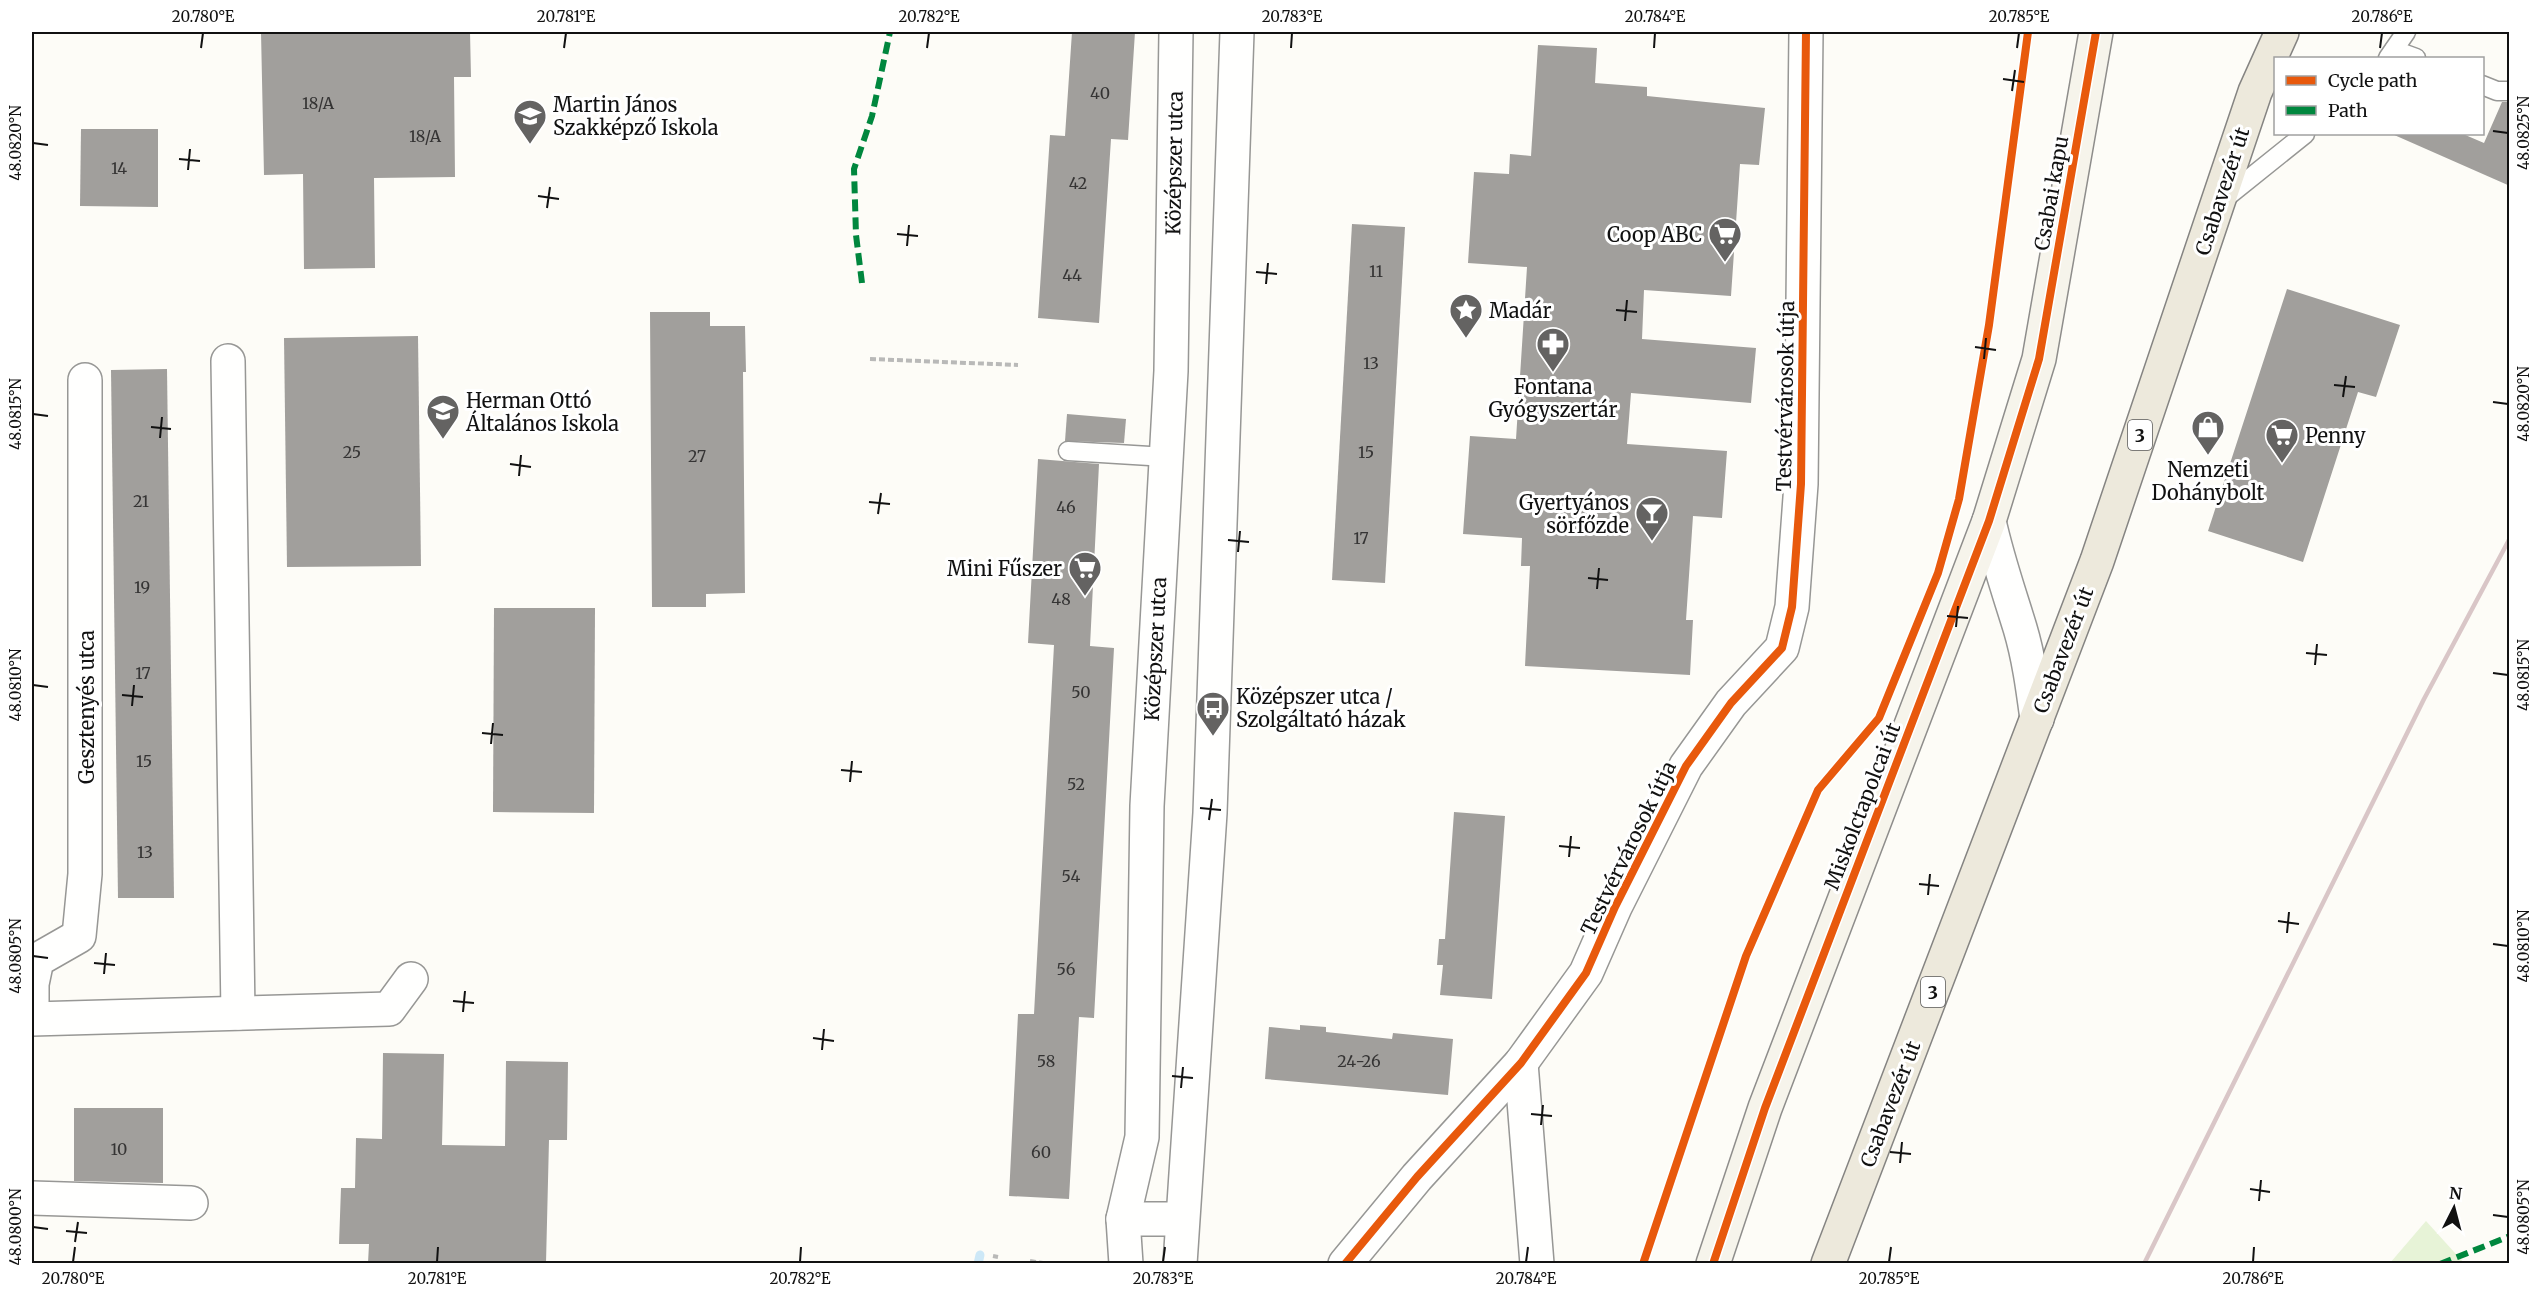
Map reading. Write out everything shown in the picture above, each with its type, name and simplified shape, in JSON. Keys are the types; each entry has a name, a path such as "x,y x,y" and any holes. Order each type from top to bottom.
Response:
{"main road":[{"name":"Csabavezér út","path":"1828,1263 2097,561 2255,92 2282,32"}],"street":[{"name":"Középszer utca","path":"1126,1263 1123,1219 1142,1137 1147,806 1171,371 1176,32"},
{"path":"1180,1263 1210,813 1237,32"},
{"name":"Testvérvárosok útja","path":"1345,1263 1418,1177 1521,1063 1586,973 1615,907 1686,766 1731,703 1782,648 1792,607 1801,484 1806,32"},
{"name":"Csabai kapu","path":"2039,359 2096,32"},
{"name":"Miskolctapolcai út","path":"1713,1263 1765,1108 1989,521 2039,359"},
{"path":"228,361 238,1013"},
{"name":"Gesztenyés utca","path":"32,1008 32,984 37,960 79,936 86,874 85,380"},
{"path":"1989,521 1999,564 2020,628 2032,678 2037,719"},
{"path":"2020,628 2035,648 2056,664"},
{"path":"32,1019 389,1009 411,979"},
{"path":"1521,1063 1537,1263"},
{"path":"32,1198 191,1203"},
{"path":"1123,1219 1182,1219"}],"lane":[{"path":"2406,32 2391,54 2410,57"},
{"path":"2484,86 2497,91 2510,91"},
{"path":"2218,204 2305,135"},
{"path":"1068,451 1166,457"}],"path":[{"path":"870,359 1018,365"},
{"path":"1030,1261 1049,1263"}],"green space":[{"path":"2426,1221 2464,1263 2390,1263"}],"building":[{"path":"261,32 470,32 471,77 454,77 455,177 374,178 375,268 304,269 303,174 264,175"},
{"path":"1072,32 1135,32 1128,140 1111,139 1099,323 1038,318 1050,135 1065,136"},
{"path":"1538,45 1597,48 1595,83 1647,87 1647,96 1765,108 1759,165 1740,164 1731,296 1644,290 1642,339 1756,348 1751,403 1631,393 1627,444 1727,451 1722,518 1693,516 1686,620 1693,620 1690,675 1525,666 1530,566 1521,566 1522,538 1463,534 1470,436 1516,439 1527,267 1468,263 1474,172 1509,174 1510,154 1531,156"},
{"path":"2502,102 2510,102 2510,186 2394,135 2465,135 2484,143"},
{"path":"81,129 158,129 158,207 80,206"},
{"path":"1352,224 1405,227 1385,583 1332,580"},
{"name":"Penny","path":"2287,289 2400,325 2376,397 2358,392 2303,562 2208,531"},
{"path":"650,312 710,312 710,326 745,326 746,372 743,372 745,593 706,594 706,607 652,607"},
{"path":"418,336 421,566 287,567 284,338"},
{"path":"167,369 174,898 118,898 111,370"},
{"path":"1067,414 1126,419 1124,443 1065,441"},
{"path":"1038,459 1099,464 1090,646 1114,648 1094,1018 1079,1017 1069,1199 1009,1196 1018,1014 1034,1014 1054,645 1028,643"},
{"path":"494,608 595,608 594,813 493,812"},
{"path":"1454,812 1505,816 1492,999 1440,995 1443,965 1437,965 1439,939 1445,939"},
{"path":"1300,1025 1326,1027 1326,1032 1392,1039 1393,1033 1453,1039 1448,1095 1265,1079 1269,1027 1300,1030"},
{"path":"383,1053 444,1054 442,1145 505,1146 506,1061 568,1062 567,1140 549,1140 546,1263 368,1263 369,1244 339,1244 341,1188 355,1188 356,1138 382,1139"},
{"path":"74,1108 163,1108 163,1183 74,1181"}],"waterway":[{"path":"978,1264 980,1255"}],"railway":[{"path":"2144,1264 2424,699 2510,538"}],"marked path":[{"path":"862,283 856,235 854,169 872,116 890,32"},
{"path":"2440,1264 2510,1236"}],"cycle path":[{"path":"1345,1264 1417,1177 1521,1063 1586,973 1615,907 1686,766 1731,703 1782,648 1792,607 1801,484 1806,32"},
{"path":"1643,1264 1746,956 1818,790 1879,718 1938,573 1959,499 1989,325 2028,32"},
{"path":"1713,1264 1765,1108 1989,521 2039,359 2096,32"}],"place":[{"name":"Martin János Szakképző Iskola","path":"530,145"},
{"name":"Coop ABC","path":"1725,263"},
{"name":"Madár","path":"1466,339"},
{"name":"Fontana Gyógyszertár","path":"1553,373"},
{"name":"Herman Ottó Általános Iskola","path":"443,440"},
{"name":"Nemzeti Dohánybolt","path":"2208,456"},
{"name":"Penny","path":"2282,464"},
{"name":"Gyertyános sörfőzde","path":"1652,542"},
{"name":"Mini Fűszer","path":"1085,597"},
{"name":"Középszer utca / Szolgáltató házak","path":"1213,737"}]}
